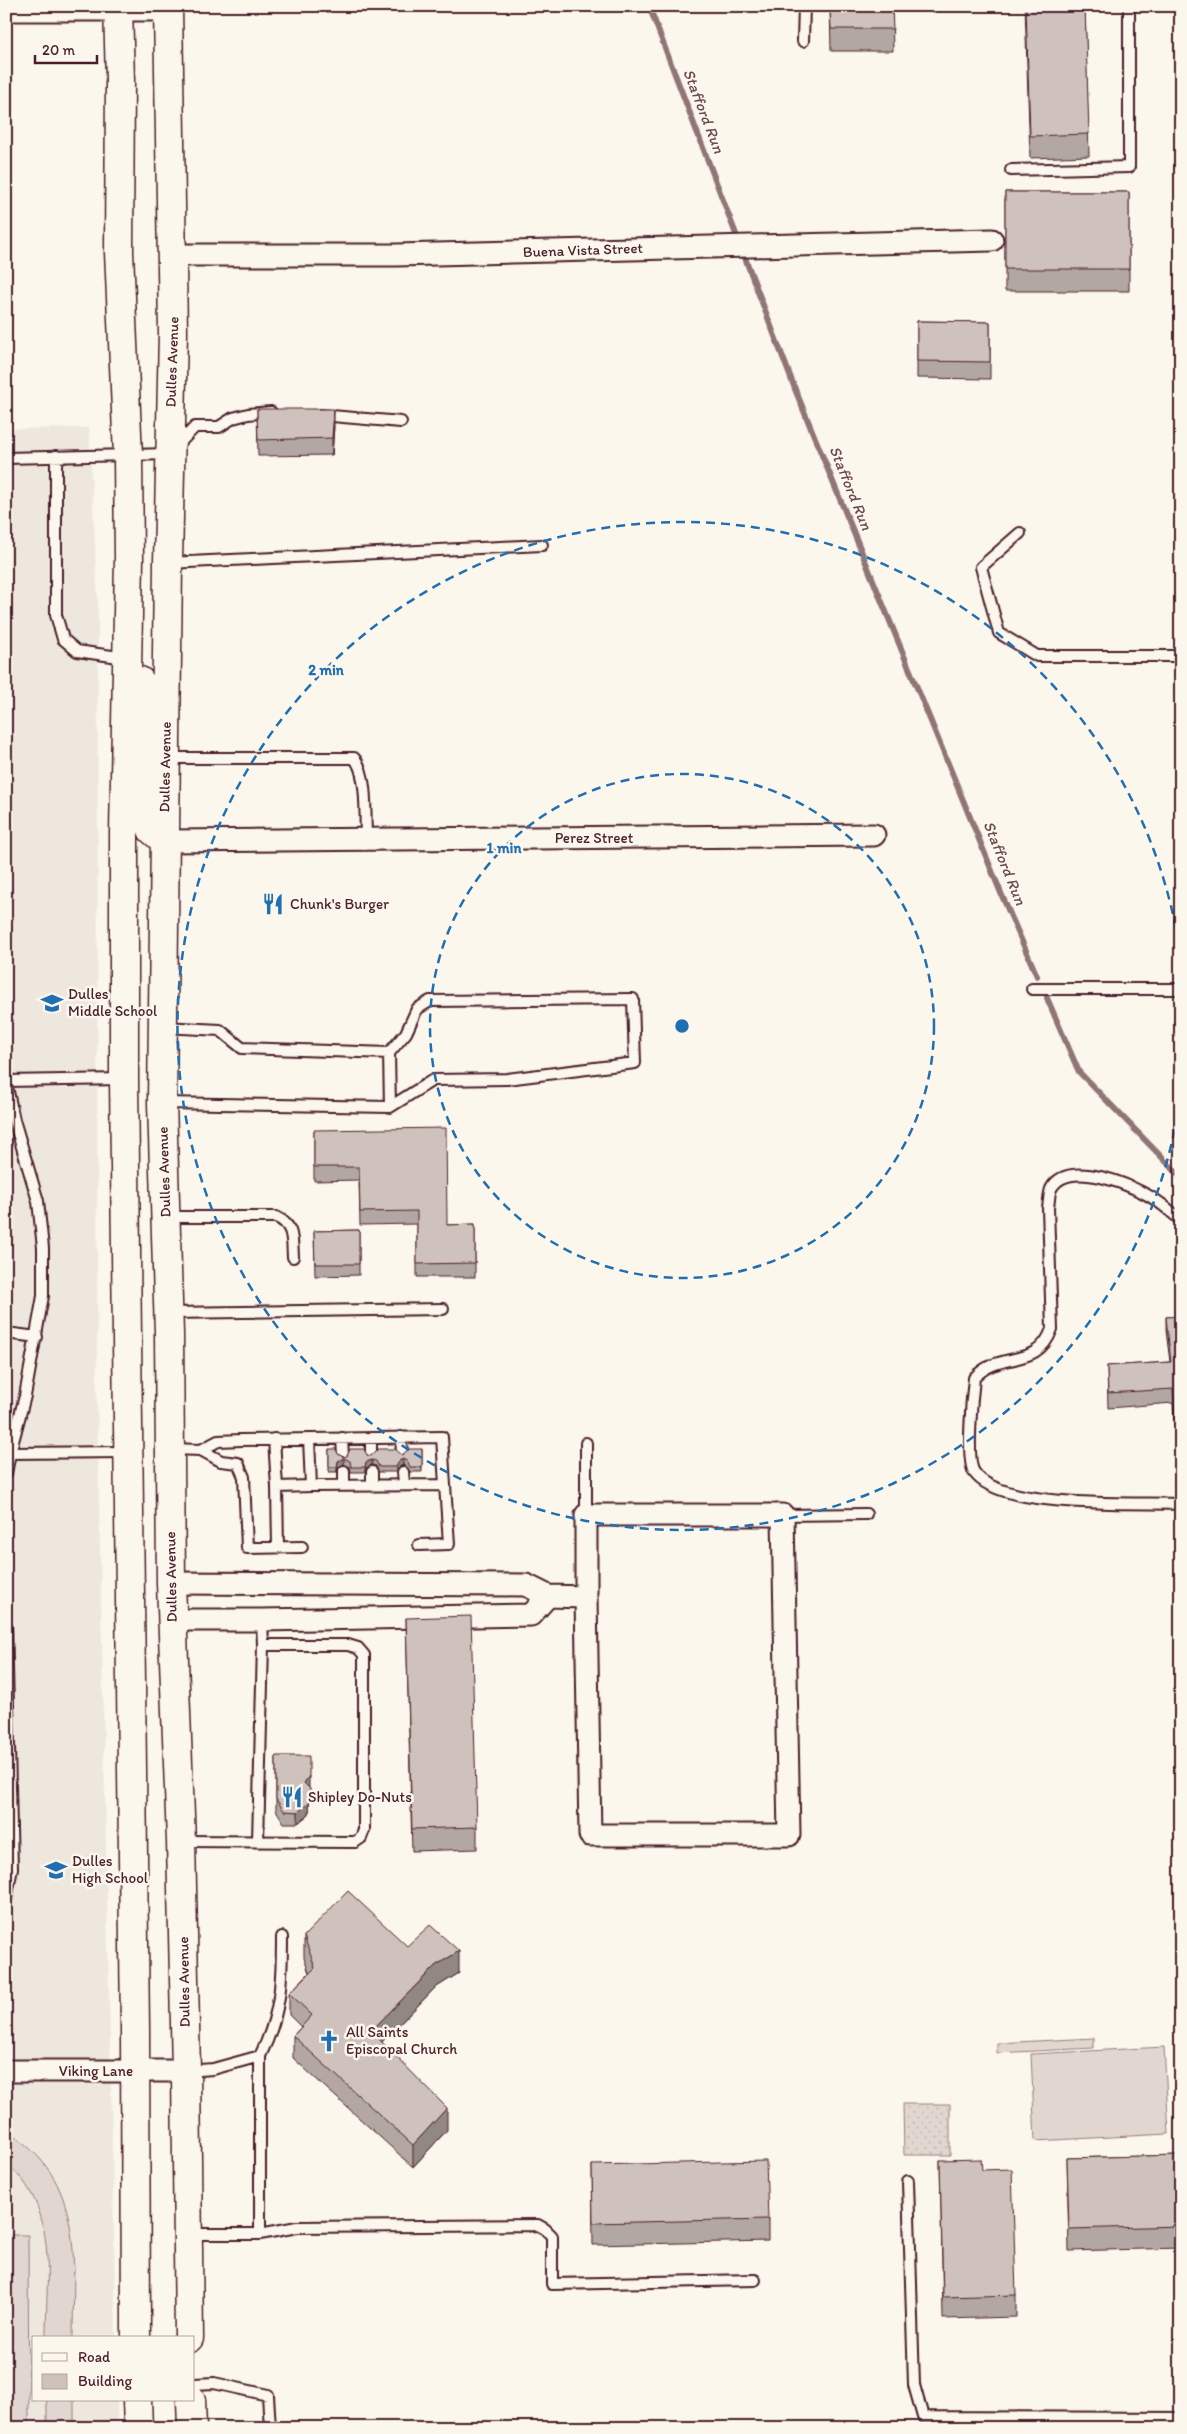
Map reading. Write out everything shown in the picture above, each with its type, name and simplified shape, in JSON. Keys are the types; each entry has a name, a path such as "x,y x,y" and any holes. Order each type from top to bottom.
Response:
{"main road":[{"path":"118,8 120,80 119,252 128,456 124,834 124,1079 136,2336"},
{"name":"Dulles Avenue","path":"168,8 173,254 162,1102 168,1313 170,1583 181,1840 189,2336"},
{"path":"127,658 146,693 145,807 152,830 165,841"},
{"path":"137,2402 138,2428"},
{"path":"191,2402 192,2428"}],"street":[{"path":"6,10 168,8"},
{"name":"Buena Vista Street","path":"173,254 396,255 992,240"},
{"name":"Perez Street","path":"165,841 874,835"},
{"path":"586,1514 783,1515 789,1834 590,1835 586,1514"},
{"path":"170,1583 526,1585 548,1596 586,1597"},
{"path":"172,1620 531,1615 548,1596"},
{"name":"Viking Lane","path":"6,2071 186,2071"}],"lane":[{"path":"803,41 804,6"},
{"path":"1011,170 1129,167 1129,6"},
{"path":"6,458 169,454 195,428 219,427 233,418 248,414 284,411"},
{"path":"313,414 401,422"},
{"path":"56,456 56,616 63,639 78,651 127,658"},
{"path":"1020,533 981,566 999,633 1037,656 1181,656"},
{"path":"168,563 542,545"},
{"path":"165,758 354,758 359,763 362,776 366,840"},
{"path":"1032,989 1181,989"},
{"path":"162,1102 390,1107 433,1080 507,1079 635,1063 633,999 430,1001 417,1008 406,1033 390,1053 390,1107"},
{"path":"163,1027 220,1030 242,1048 390,1053"},
{"path":"6,1474 37,1337 43,1296 43,1248 38,1201 14,1120 6,1081 124,1079"},
{"path":"1181,1220 1156,1200 1122,1184 1084,1174 1073,1174 1058,1181 1051,1189 1048,1208 1052,1329 1047,1342 1038,1351 992,1365 981,1370 974,1378 971,1450 974,1472 982,1480 1011,1494 1034,1499 1061,1501 1181,1504"},
{"path":"165,1218 276,1217 285,1221 292,1233 293,1257"},
{"path":"168,1313 443,1309"},
{"path":"6,1333 37,1337"},
{"path":"401,1437 402,1454"},
{"path":"201,1450 218,1442 274,1439 442,1437 449,1544 419,1545"},
{"path":"342,1438 343,1456"},
{"path":"371,1438 371,1455"},
{"path":"274,1439 278,1547"},
{"path":"310,1439 311,1486"},
{"path":"586,1442 586,1514"},
{"path":"170,1449 201,1450 221,1461 238,1464 244,1478 247,1548 302,1547"},
{"path":"10,1453 129,1452"},
{"path":"344,1471 344,1485"},
{"path":"372,1472 372,1485"},
{"path":"403,1472 404,1484"},
{"path":"277,1486 445,1485"},
{"path":"783,1515 866,1514"},
{"path":"258,1841 262,1620"},
{"path":"6,1625 9,1829 12,1868 6,1900"},
{"path":"181,1840 355,1842 361,1838 364,1830 364,1655 358,1648 348,1645 263,1645"},
{"path":"260,2234 260,2056 271,2034 278,2013 282,1976 282,1937"},
{"path":"186,2071 213,2069 260,2056"},
{"path":"908,2181 914,2385 923,2417 1181,2418"},
{"path":"186,2234 260,2234 297,2227 538,2224 552,2236 552,2284 755,2280"},
{"path":"195,2384 214,2384 268,2395 270,2428"}],"shaded area":[{"path":"89,428 98,604 97,1402 116,2336 32,2336 32,2402 117,2402 117,2428 6,2428 6,429"},
{"path":"1094,2038 1094,2048 997,2053 997,2043"},
{"path":"1164,2047 1169,2134 1035,2141 1031,2054"},
{"path":"903,2104 950,2104 950,2155 904,2155"},
{"path":"6,2131 32,2150 50,2172 62,2196 70,2223 73,2250 73,2336 46,2336 47,2267 46,2243 42,2221 35,2200 23,2181 6,2163"},
{"path":"6,2235 28,2235 29,2428 6,2428"},
{"path":"47,2402 74,2402 74,2428 47,2428"}],"building":[{"path":"830,6 892,6 893,29 831,29"},
{"path":"1026,6 1085,6 1089,134 1030,136"},
{"path":"1005,192 1129,192 1129,269 1005,269"},
{"path":"917,321 990,322 990,362 917,361"},
{"path":"257,409 334,409 332,438 258,440"},
{"path":"446,1128 447,1225 475,1224 475,1263 417,1264 417,1211 360,1212 359,1167 314,1167 314,1130"},
{"path":"359,1230 359,1264 315,1264 314,1231"},
{"path":"1181,1316 1181,1436 1176,1436 1173,1389 1108,1393 1107,1366 1171,1362 1166,1317"},
{"path":"329,1449 336,1449 338,1454 343,1457 347,1456 350,1449 364,1449 367,1455 371,1456 378,1449 395,1449 402,1455 409,1449 422,1449 422,1467 410,1467 408,1462 403,1459 399,1461 396,1467 379,1467 376,1461 372,1460 366,1462 365,1467 351,1467 350,1461 344,1458 338,1461 337,1467 329,1467"},
{"path":"471,1616 477,1827 412,1829 406,1618"},
{"name":"Shipley Do-Nuts","path":"276,1756 309,1756 309,1776 304,1783 310,1789 309,1803 298,1812 284,1811 276,1799"},
{"path":"348,1891 407,1946 430,1925 459,1951 435,1966 371,2031 447,2108 413,2145 293,2036 312,2015 289,1993 315,1968 304,1936"},
{"path":"1181,2155 1181,2226 1069,2229 1067,2158"},
{"path":"981,2159 982,2170 1012,2169 1016,2295 943,2297 940,2160"},
{"path":"766,2161 768,2219 593,2223 592,2165"}],"waterway":[{"name":"Stafford Run","path":"649,6 795,389 1003,898 1037,976"},
{"name":"Stafford Run","path":"1047,998 1079,1072 1181,1177"}],"place":[{"name":"Chunk's Burger","path":"273,904"},
{"name":"Dulles Middle School","path":"52,1003"},
{"name":"Shipley Do-Nuts","path":"292,1797"},
{"name":"Dulles High School","path":"56,1870"},
{"name":"All Saints Episcopal Church","path":"329,2041"}]}
